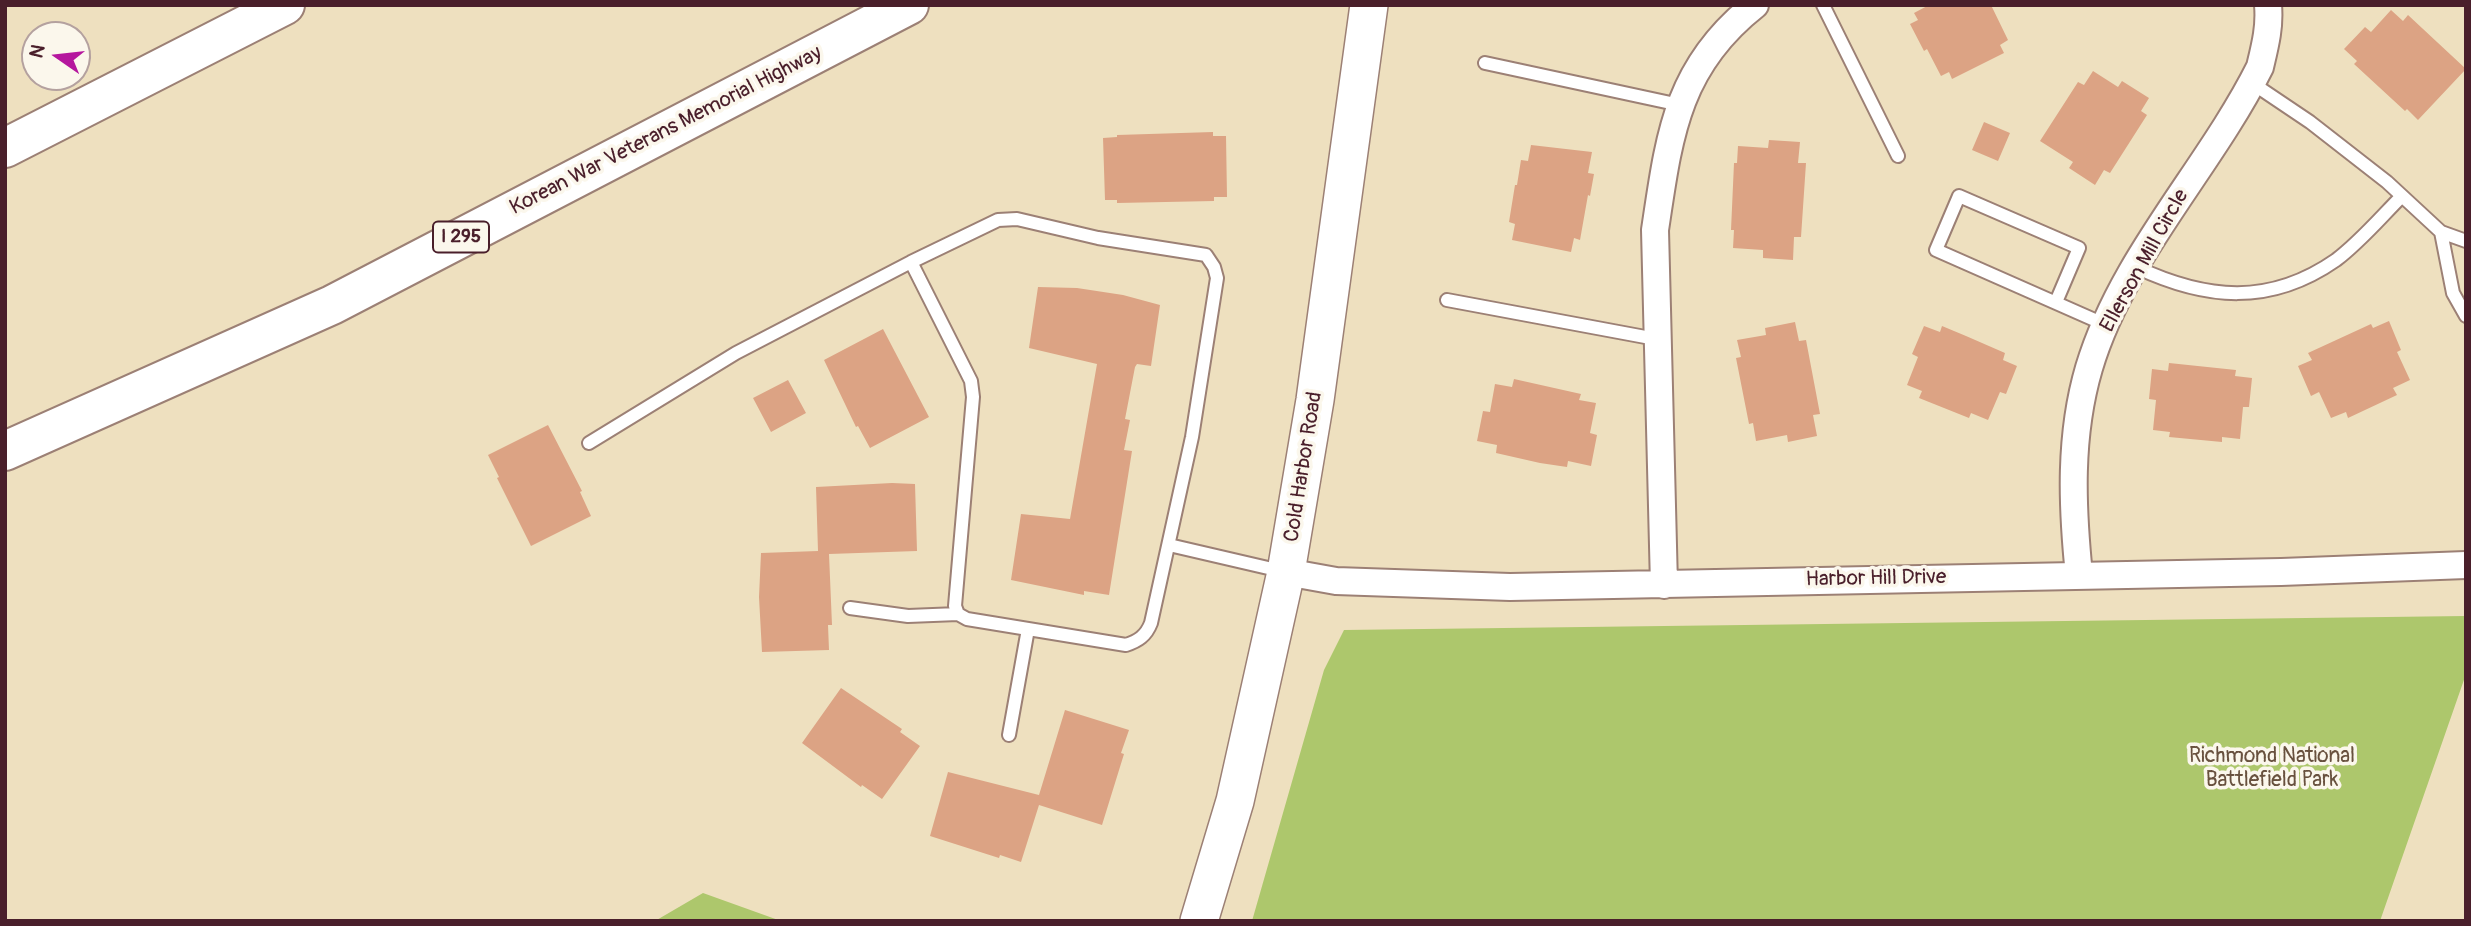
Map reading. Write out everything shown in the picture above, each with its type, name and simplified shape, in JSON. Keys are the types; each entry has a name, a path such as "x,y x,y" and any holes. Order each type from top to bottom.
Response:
{"highway":[{"path":"5,148 285,5"},
{"name":"Korean War Veterans Memorial Highway","path":"5,451 332,304 909,5"}],"main road":[{"name":"Cold Harbor Road","path":"1199,921 1235,802 1286,572 1315,400 1369,5"}],"street":[{"path":"1664,585 1655,230 1671,136 1693,74 1723,34 1755,5"},
{"name":"Ellerson Mill Circle","path":"2079,575 2073,517 2076,446 2089,368 2106,325 2136,268 2260,67 2269,19 2268,5"},
{"name":"Harbor Hill Drive","path":"1286,572 1336,581 1496,587 2281,572 2466,565"}],"lane":[{"path":"1823,5 1898,156"},
{"path":"1485,63 1680,105"},
{"path":"2252,83 2310,122 2402,196 2441,232 2466,241"},
{"path":"2056,302 2079,248 1959,196 1936,250 2106,325"},
{"path":"2136,268 2167,282 2199,291 2245,293 2290,284 2337,259 2402,196"},
{"path":"589,443 736,353 998,220 1017,219 1098,239 1206,255 1217,278 1192,437 1151,623 1139,640 1126,645 967,619 958,614 908,616 850,608"},
{"path":"2441,232 2453,293 2466,316"},
{"path":"911,262 971,381 973,397 955,606 958,614"},
{"path":"1447,300 1656,339"},
{"path":"1169,545 1286,572"},
{"path":"1009,735 1028,629"}],"green space":[{"name":"Richmond National Battlefield Park","path":"2466,616 2466,674 2380,921 1252,921 1324,670 1344,630"},
{"path":"703,893 781,921 655,921"}],"building":[{"path":"1929,5 1991,5 2008,40 2000,45 2004,53 1952,79 1949,72 1941,76 1910,24 1918,20 1914,13"},
{"path":"2391,10 2403,21 2408,15 2466,69 2418,120 2354,64 2357,61 2344,49 2365,27 2371,32"},
{"path":"2093,71 2118,87 2122,81 2149,98 2141,111 2147,115 2110,173 2104,170 2095,185 2069,168 2073,162 2040,141 2078,82 2084,85"},
{"path":"1984,122 2010,133 1998,161 1972,150"},
{"path":"1213,132 1213,136 1226,136 1227,197 1214,197 1214,201 1117,203 1117,200 1105,200 1103,138 1117,135"},
{"path":"1769,140 1800,142 1798,163 1806,163 1801,237 1794,237 1793,260 1763,258 1763,250 1733,248 1734,230 1731,230 1734,163 1737,163 1738,146 1768,148"},
{"path":"1531,145 1592,152 1588,173 1594,174 1590,196 1588,195 1580,240 1574,238 1571,252 1512,240 1515,224 1509,222 1515,185 1521,160 1528,161"},
{"path":"1038,287 1077,288 1123,295 1160,305 1151,366 1137,364 1135,367 1125,419 1130,420 1124,450 1132,451 1109,595 1084,591 1084,595 1011,580 1021,514 1070,519 1097,364 1029,348"},
{"path":"2389,321 2401,350 2397,352 2410,380 2393,388 2397,395 2348,418 2346,412 2331,418 2319,392 2311,396 2298,366 2312,360 2308,353 2371,324 2373,328"},
{"path":"1795,322 1799,341 1806,340 1820,414 1813,415 1817,436 1788,442 1787,435 1756,441 1753,423 1749,424 1736,358 1741,357 1737,340 1766,335 1765,328"},
{"path":"1924,326 1940,332 1942,326 1966,336 2005,353 2003,360 2017,366 2006,394 2000,392 1988,420 1971,413 1969,418 1919,398 1922,391 1907,385 1918,357 1912,354"},
{"path":"883,329 929,417 870,448 858,426 856,427 824,360"},
{"path":"2169,363 2236,370 2235,376 2252,378 2249,407 2243,407 2240,439 2222,437 2222,442 2169,437 2170,432 2153,430 2156,400 2149,399 2152,369 2168,371"},
{"path":"1514,379 1581,394 1579,400 1596,403 1590,433 1597,435 1591,466 1568,461 1567,467 1540,463 1496,453 1497,445 1477,441 1483,411 1490,412 1495,384 1512,387"},
{"path":"788,380 806,413 771,432 753,398"},
{"path":"548,425 582,491 580,492 591,516 531,546 488,455"},
{"path":"915,484 917,551 829,554 832,625 828,625 829,650 762,652 759,597 761,553 818,551 816,487"},
{"path":"841,688 902,729 900,732 920,746 882,799 862,785 861,787 802,743"},
{"path":"1065,710 1129,730 1102,825 1039,805 1021,862 1000,855 999,858 930,836 948,772 1039,795"}]}
